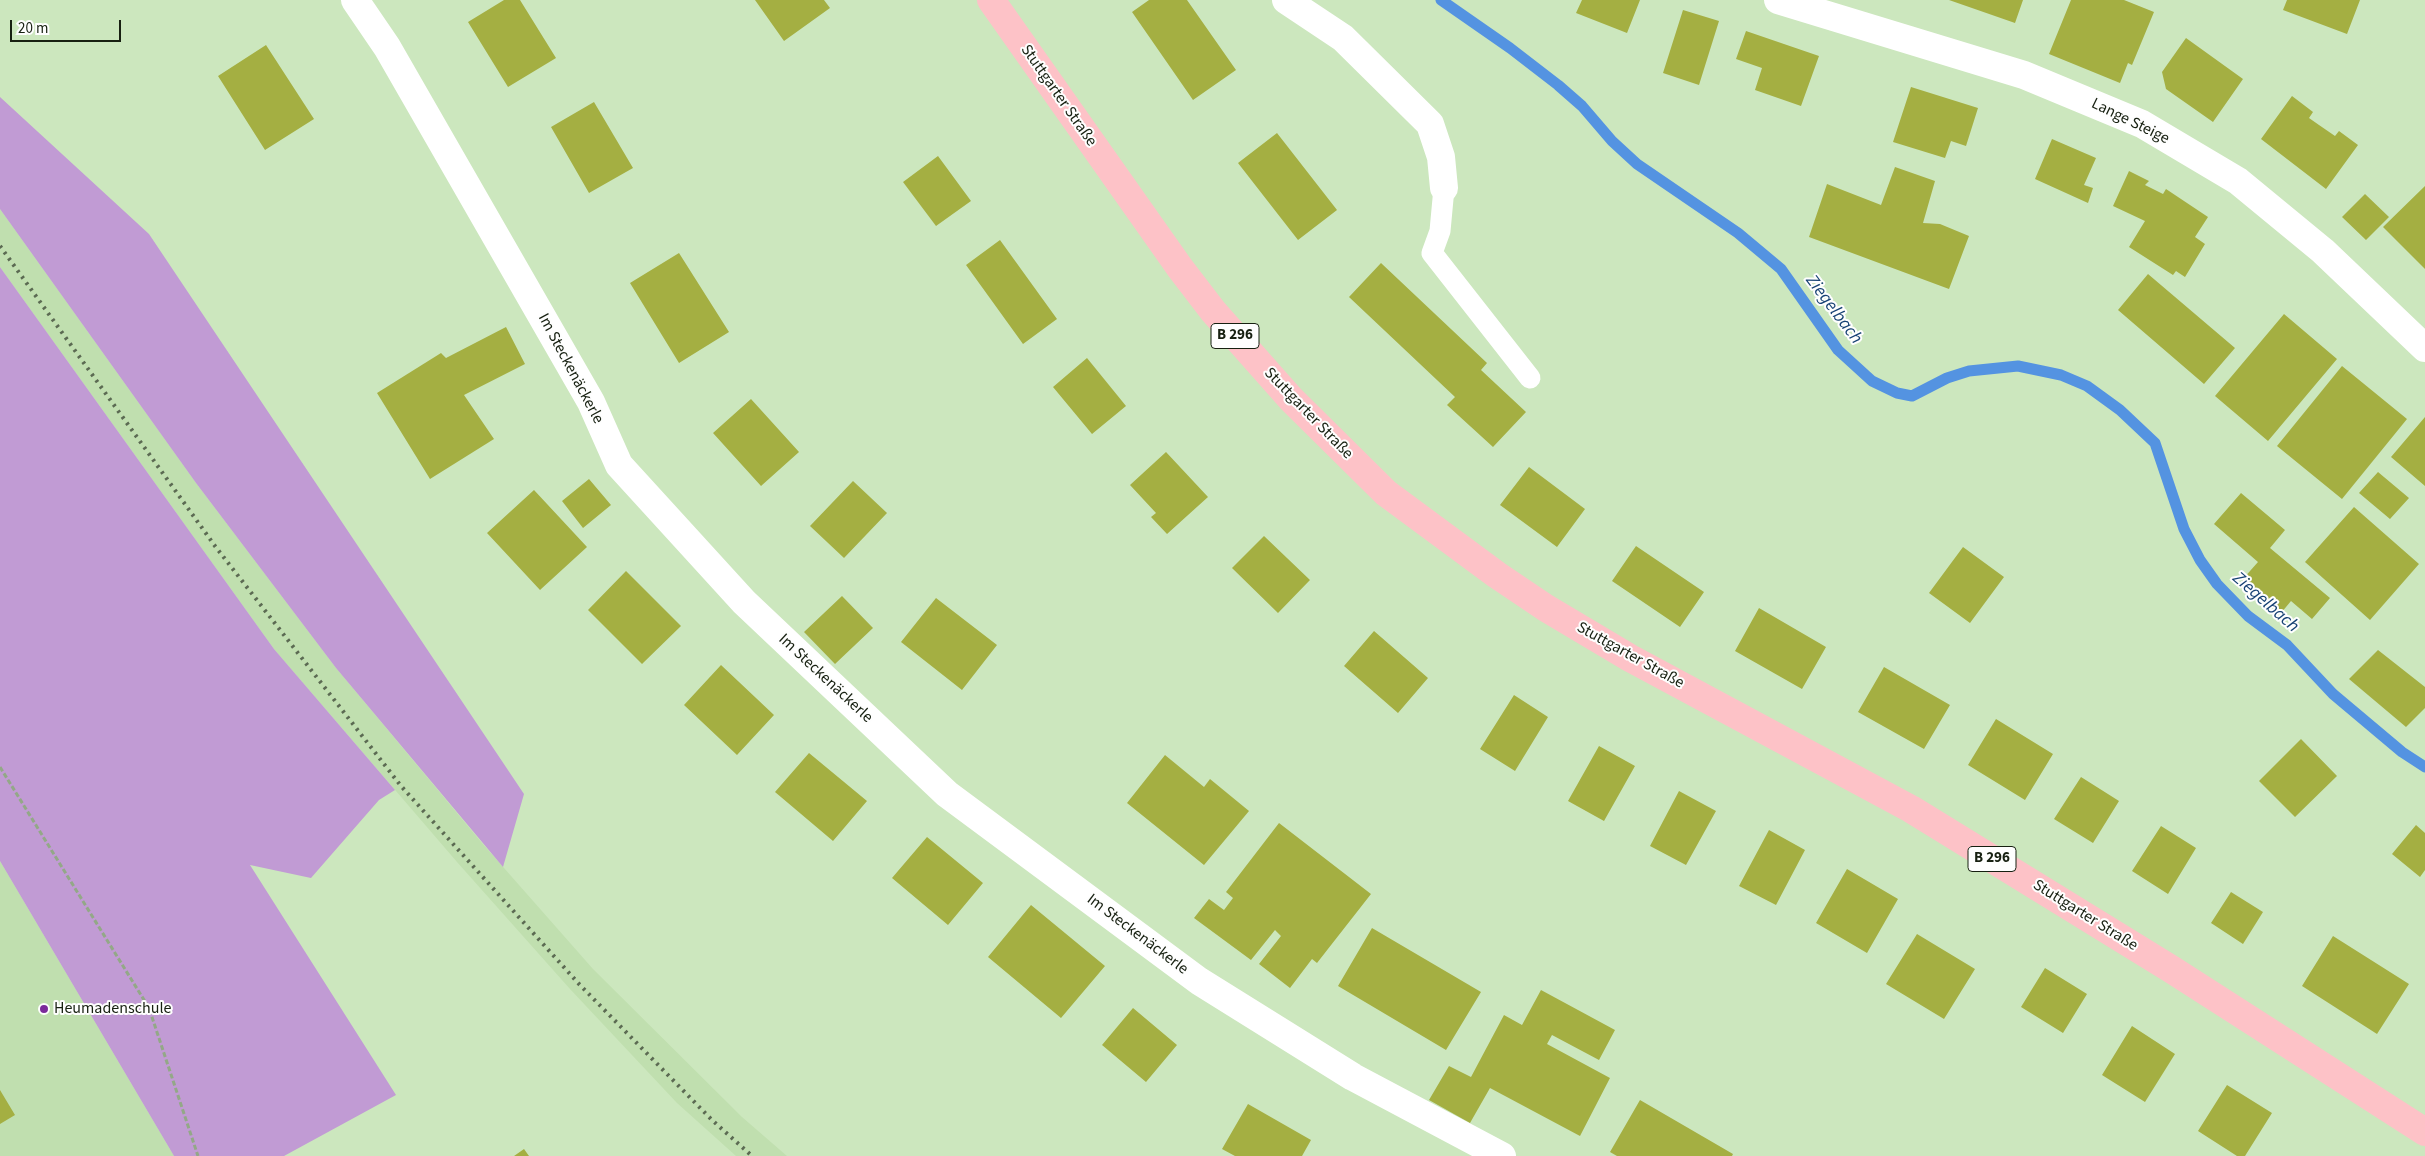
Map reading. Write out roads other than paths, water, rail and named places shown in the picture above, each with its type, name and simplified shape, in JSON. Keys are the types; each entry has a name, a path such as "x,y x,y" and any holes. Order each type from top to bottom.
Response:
{"main road":[{"name":"Stuttgarter Straße","path":"991,0 1164,247 1213,311 1291,399 1386,493 1497,575 1546,608 1630,658 1911,809 2171,969 2425,1132"}],"street":[{"name":"Im Steckenäckerle","path":"355,0 387,47 591,402 618,466 744,602 947,794 1199,982 1353,1077 1502,1156"},
{"path":"1286,0 1343,38 1430,124 1442,157 1444,188"},
{"name":"Lange Steige","path":"1782,1 2024,75 2142,124 2238,181 2323,251 2425,348"}],"lane":[{"path":"1444,188 1440,231 1432,252 1530,378"}],"waterway":[{"name":"Ziegelbach","path":"1441,0 1510,48 1558,85 1582,106 1612,141 1637,164 1738,233 1781,269 1838,350 1872,381 1897,393 1912,396 1947,378 1969,371 2018,366 2061,375 2087,386 2120,410 2155,443 2184,529 2200,560 2217,584 2248,616 2287,645 2333,694 2402,752 2425,767"}],"railway":[{"path":"0,246 215,546 401,786 579,984 712,1120 752,1156"}],"place":[{"name":"Heumadenschule","path":"44,1009"}]}
